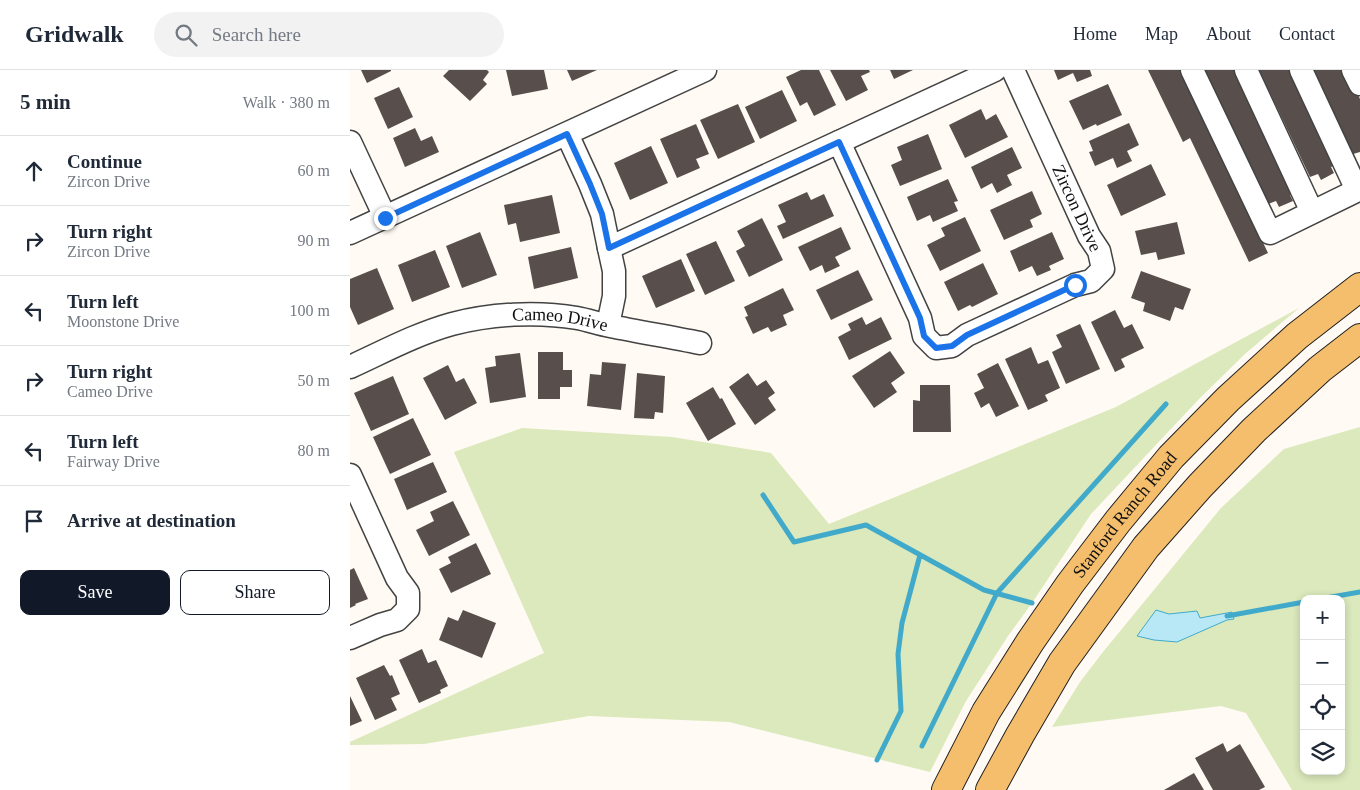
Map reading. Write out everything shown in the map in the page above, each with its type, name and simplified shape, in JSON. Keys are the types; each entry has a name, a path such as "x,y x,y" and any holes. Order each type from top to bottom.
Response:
{"main road":[{"name":"Stanford Ranch Road","path":"946,790 986,712 1030,642 1070,584 1118,521 1171,457 1228,399 1297,336 1360,287"},
{"name":"Stanford Ranch Road","path":"990,790 1062,663 1146,547 1200,486 1254,430 1320,369 1360,338"}],"street":[{"path":"350,233 705,70"},
{"path":"609,248 995,70"},
{"name":"Zircon Drive","path":"839,142 920,318 924,336 936,348 952,346 967,335 1075,285 1091,281 1103,269 1099,251 1089,236 1013,70"},
{"path":"1192,70 1270,233 1359,190 1301,70"},
{"path":"1246,70 1312,212"},
{"path":"1353,70 1360,84"},
{"name":"Cameo Drive","path":"350,367 431,331 452,324 485,318 547,315 576,318 608,325 614,296 614,271 602,214 567,134"},
{"path":"350,142 385,218"},
{"path":"608,325 700,343"},
{"path":"350,475 397,578 408,593 408,609 398,620 380,625 350,638"}],"green space":[{"path":"1299,308 1246,353 1200,398 1091,514 966,701 930,772 729,722 589,716 424,744 350,745 350,742 544,653 454,452 522,428 672,437 771,453 829,524 1116,407"},
{"path":"1360,427 1360,790 1292,790 1246,713 1221,706 1052,727 1080,682 1103,652 1221,508 1284,449"}],"water":[{"path":"1156,610 1169,614 1197,611 1200,618 1232,612 1234,619 1227,620 1177,642 1137,636"}],"building":[{"path":"361,70 391,70 391,71 367,83"},
{"path":"449,70 487,70 489,72 483,80 487,84 470,101 443,76"},
{"path":"506,70 544,70 548,89 512,96"},
{"path":"567,70 597,70 572,81"},
{"path":"801,70 819,70 836,105 814,116 807,102 800,106 786,77"},
{"path":"830,70 869,70 870,72 861,76 868,90 846,101"},
{"path":"890,70 913,70 894,79"},
{"path":"1054,70 1090,70 1092,76 1077,82 1073,73 1058,80"},
{"path":"1148,70 1181,70 1268,253 1249,262 1190,138 1183,142"},
{"path":"1204,70 1238,70 1297,192 1290,195 1293,201 1279,207 1276,201 1268,204"},
{"path":"1259,70 1292,70 1338,164 1331,167 1334,173 1321,180 1318,174 1310,177"},
{"path":"1314,70 1347,70 1360,99 1360,152 1353,154"},
{"path":"1108,84 1122,115 1083,130 1069,101"},
{"path":"399,87 413,117 388,129 374,98"},
{"path":"782,90 797,121 760,139 745,107"},
{"path":"738,104 755,142 718,159 700,120"},
{"path":"981,109 986,120 996,114 1008,137 965,158 949,125"},
{"path":"1129,123 1139,145 1127,151 1132,161 1117,168 1113,158 1095,166 1089,152 1093,151 1089,141"},
{"path":"696,124 709,154 696,159 700,168 677,178 660,139"},
{"path":"415,128 421,141 432,136 439,152 405,167 393,138"},
{"path":"928,134 942,169 900,186 891,165 902,160 897,147"},
{"path":"651,146 668,183 630,200 614,163"},
{"path":"1012,147 1022,168 1007,175 1012,185 997,193 992,183 981,189 971,167"},
{"path":"1151,164 1166,195 1121,216 1107,185"},
{"path":"948,179 958,201 954,202 958,211 933,222 930,215 917,221 907,197"},
{"path":"1032,191 1042,214 1030,220 1033,227 1004,240 990,210"},
{"path":"807,192 811,200 824,194 834,216 783,239 777,226 786,222 778,205"},
{"path":"552,195 560,233 520,242 516,223 508,225 504,205"},
{"path":"965,217 981,251 940,271 927,245 945,236 941,228"},
{"path":"762,218 783,260 749,277 736,251 745,246 737,231"},
{"path":"1177,222 1185,254 1158,260 1156,252 1141,255 1135,231"},
{"path":"841,227 851,249 835,257 840,266 825,273 822,265 810,271 798,247"},
{"path":"480,232 497,275 462,288 446,246"},
{"path":"1052,232 1064,259 1049,266 1051,270 1037,276 1032,266 1019,272 1010,251"},
{"path":"716,241 735,281 705,295 686,254"},
{"path":"571,247 578,278 534,289 528,257"},
{"path":"435,250 450,287 412,302 398,265"},
{"path":"681,259 695,291 656,308 642,276"},
{"path":"983,263 998,294 972,307 970,305 958,311 944,282"},
{"path":"377,268 394,309 358,325 350,307 350,279"},
{"path":"858,270 873,300 831,320 816,290"},
{"path":"1141,271 1191,289 1183,310 1175,307 1170,321 1143,311 1145,303 1131,298"},
{"path":"783,288 794,310 783,315 787,325 771,332 768,327 753,334 745,317 748,316 744,307"},
{"path":"1115,310 1124,328 1132,324 1144,348 1121,359 1125,367 1115,372 1091,322"},
{"path":"862,317 866,325 881,317 892,339 849,360 838,337 851,330 848,324"},
{"path":"1080,324 1100,369 1066,384 1052,352 1062,347 1056,335"},
{"path":"1031,347 1038,364 1048,360 1060,388 1045,395 1048,401 1028,410 1005,359"},
{"path":"890,351 905,373 891,383 897,392 874,408 852,376"},
{"path":"538,352 563,352 563,370 572,370 572,387 560,387 560,399 538,399"},
{"path":"520,353 526,397 490,403 485,368 496,366 495,356"},
{"path":"602,362 626,364 621,410 587,406 590,374 601,375"},
{"path":"998,363 1019,406 996,417 989,403 981,408 974,393 984,388 977,374"},
{"path":"448,365 456,382 464,378 477,403 445,420 423,378"},
{"path":"637,373 665,376 663,413 655,412 654,419 634,418"},
{"path":"748,373 757,386 766,380 775,393 768,398 776,410 755,425 729,387"},
{"path":"393,376 409,414 371,431 354,393"},
{"path":"920,385 950,385 951,432 913,432 913,400 920,401"},
{"path":"713,387 720,399 722,398 736,424 708,441 686,403"},
{"path":"413,418 431,455 390,474 373,437"},
{"path":"433,462 447,492 407,510 394,479"},
{"path":"453,501 470,535 429,556 416,530 434,521 430,512"},
{"path":"476,543 491,574 451,593 439,569 451,563 448,557"},
{"path":"354,568 368,599 350,608 350,570"},
{"path":"463,610 496,623 482,658 439,640 448,617 458,621"},
{"path":"422,649 428,663 436,660 448,686 440,690 441,693 419,703 399,660"},
{"path":"384,665 390,676 392,675 400,694 391,698 397,710 375,720 356,678"},
{"path":"350,696 362,721 350,726"},
{"path":"1223,743 1227,752 1240,744 1265,787 1259,790 1213,790 1195,758"},
{"path":"1194,773 1204,790 1164,790"}],"waterway":[{"path":"922,746 997,593 1166,404"},
{"path":"763,495 794,542 866,525 984,590 1032,603"},
{"path":"877,760 901,711 898,654 902,623 920,555"},
{"path":"1343,595 1360,592"},
{"path":"1227,616 1300,603"}],"route":[{"path":"385,218 567,134 602,214 609,248 839,142 920,318 924,336 936,348 952,346 967,335 1075,285"}]}
